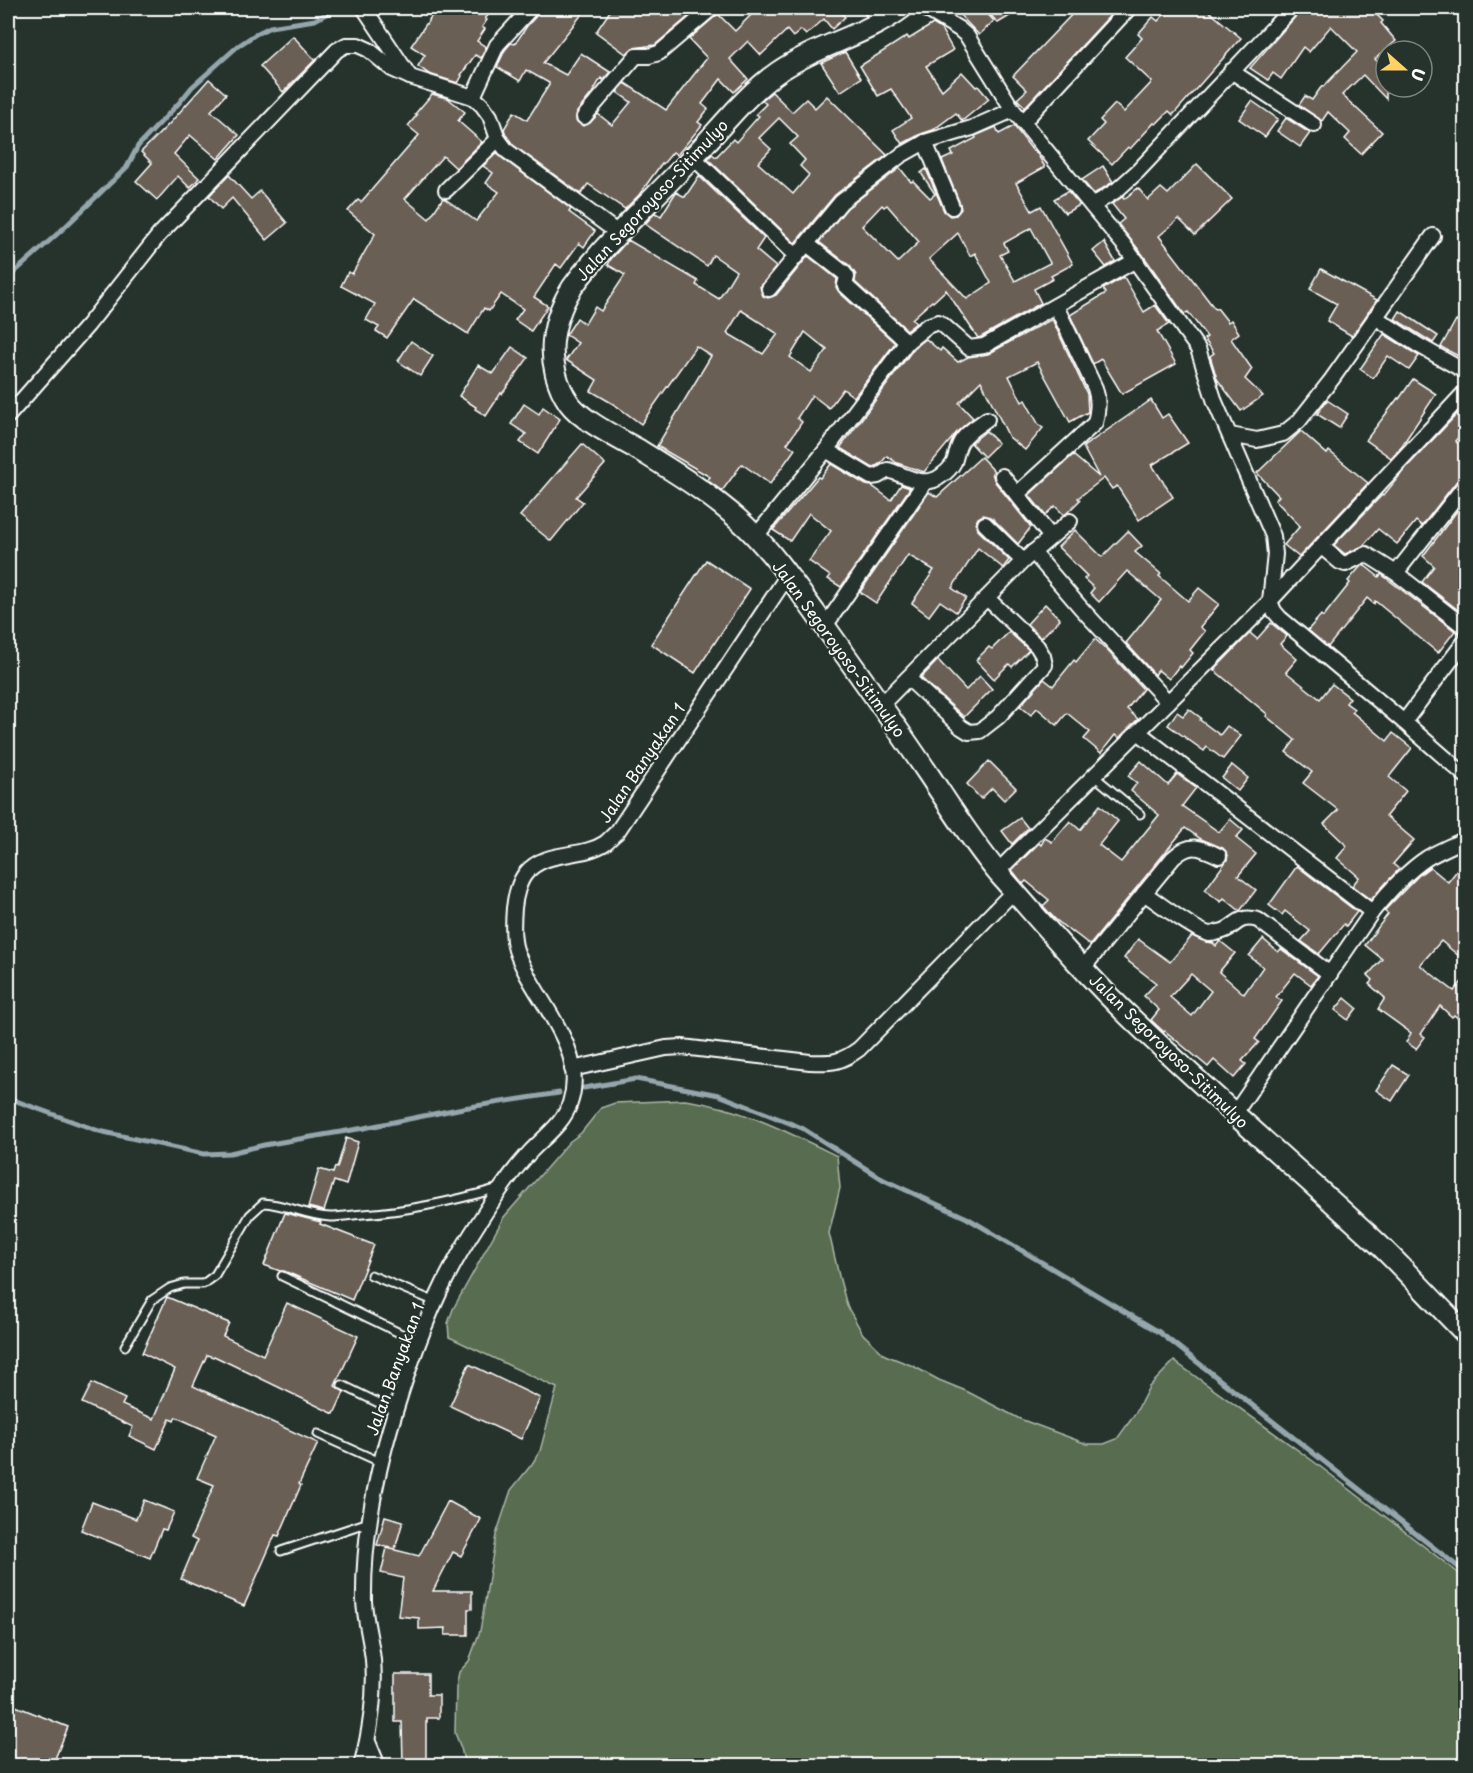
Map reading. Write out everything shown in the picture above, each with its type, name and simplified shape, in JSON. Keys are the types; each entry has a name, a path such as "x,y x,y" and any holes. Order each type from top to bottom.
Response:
{"main road":[{"name":"Jalan Segoroyoso-Sitimulyo","path":"903,8 875,15 778,72 754,91 618,233 574,283 556,322 553,360 562,389 569,404 583,416 670,469 735,516 756,536 825,626 997,872 1130,1018 1377,1243 1466,1334"}],"street":[{"path":"364,8 410,77"},
{"path":"584,117 636,56 659,53 712,8"},
{"path":"924,8 967,36 1013,110 1136,260 1198,349 1212,393 1273,536 1275,554 1270,601 1274,611 1466,776"},
{"path":"1023,123 1129,8"},
{"path":"1092,206 1117,190 1138,171 1292,8"},
{"path":"473,97 497,45 522,10"},
{"path":"8,416 88,325 159,235 337,50 346,45 358,45 369,50 392,69 410,77 473,97 483,105 490,116 498,139 507,151 618,233"},
{"path":"1232,71 1314,125"},
{"path":"769,288 841,202 900,156 925,142 972,128 1013,110"},
{"path":"446,190 498,139"},
{"path":"925,142 952,207"},
{"path":"693,157 796,256"},
{"path":"1230,435 1257,440 1283,434 1299,421 1433,236"},
{"path":"807,244 844,273 847,277 845,285 907,342"},
{"path":"756,536 826,450 907,342 927,326 938,322 969,348 984,346 1136,260"},
{"path":"1017,494 1095,423 1098,410 1098,396 1095,388 1056,306"},
{"path":"1376,317 1418,345 1466,372"},
{"path":"997,872 1270,601 1466,391"},
{"path":"826,450 871,477 888,470 925,482 936,480 948,470 963,437 987,419"},
{"path":"1002,476 1052,537"},
{"path":"825,626 925,482"},
{"path":"1396,573 1466,484"},
{"path":"881,705 1028,557 1070,521"},
{"path":"985,524 1028,557 1081,608 1168,702"},
{"path":"1322,547 1345,564 1366,554 1396,573 1466,628"},
{"name":"Jalan Banyakan 1","path":"361,1766 368,1742 373,1661 364,1604 365,1552 380,1462 395,1411 418,1342 459,1255 502,1188 563,1116 570,1103 573,1086 572,1069 565,1040 530,980 516,949 513,917 515,897 526,873 543,860 581,852 604,844 617,832 788,575"},
{"path":"908,678 951,720 969,732 980,731 998,717 1045,665 1037,646 987,598"},
{"path":"1404,722 1466,640"},
{"path":"1138,732 1372,912"},
{"path":"1235,1113 1372,912 1401,880 1426,858 1466,839"},
{"path":"1083,968 1180,851 1190,847 1201,848 1219,856"},
{"path":"572,1069 666,1048 682,1047 810,1062 829,1063 846,1059 1014,891"},
{"path":"1144,893 1209,934 1221,932 1239,920 1249,918 1258,920 1330,974"},
{"path":"368,1742 378,1766"}],"lane":[{"path":"1094,776 1140,814"},
{"path":"124,1346 152,1300 170,1288 184,1284 203,1284 214,1275 250,1215 262,1203 276,1204 296,1211 330,1217 385,1213 454,1201 502,1188"},
{"path":"371,1275 436,1302"},
{"path":"282,1276 418,1342"},
{"path":"342,1385 395,1411"},
{"path":"318,1434 380,1462"},
{"path":"281,1551 369,1522"}],"green space":[{"path":"685,1100 744,1114 837,1156 840,1188 829,1233 839,1276 847,1306 863,1334 885,1355 966,1391 1020,1419 1087,1444 1104,1444 1117,1439 1135,1414 1149,1387 1174,1361 1313,1461 1465,1578 1465,1765 465,1765 455,1733 456,1687 459,1672 469,1661 480,1631 496,1535 511,1490 540,1451 557,1388 449,1337 448,1323 453,1309 504,1217 601,1108 615,1103"}],"building":[{"path":"437,8 494,8 485,19 487,20 482,27 485,29 477,41 486,47 481,58 475,55 458,83 429,74 418,66 425,55 411,46"},
{"path":"540,8 587,8 543,63 566,75 581,53 610,72 603,80 601,78 577,112 576,121 583,126 590,123 598,114 612,125 631,102 617,92 625,83 666,110 707,58 689,39 718,14 735,31 758,8 837,8 845,17 832,29 824,19 806,35 801,30 793,37 787,30 761,55 748,41 730,59 748,79 734,92 721,79 702,104 708,109 698,122 702,125 677,155 673,152 662,163 639,195 625,209 588,184 581,194 513,145 506,135 504,129 514,112 527,120 549,85 526,70 520,81 497,67 505,50 511,43 515,44"},
{"path":"612,8 690,8 694,12 655,45 633,48 626,54 596,32"},
{"path":"953,8 982,8 994,21 979,35"},
{"path":"984,8 1023,8 998,23"},
{"path":"1078,8 1117,8 1025,107 1017,99 1027,90 1013,76"},
{"path":"1170,8 1205,8 1241,38 1173,115 1169,111 1156,124 1154,123 1130,149 1128,147 1112,164 1088,141 1104,124 1100,120 1115,104 1124,112 1152,82 1125,57 1142,38 1138,34 1153,17 1158,21"},
{"path":"1303,8 1370,8 1383,21 1381,23 1394,39 1374,39 1374,86 1363,75 1342,95 1382,132 1361,154 1345,139 1350,133 1328,112 1322,121 1299,105 1305,96 1312,100 1322,86 1357,52 1331,26 1309,52 1303,47 1281,79 1273,73 1268,80 1250,68"},
{"path":"933,24 941,29 953,50 926,66 942,90 962,72 989,99 962,121 956,113 933,130 902,144 893,130 911,118 891,89 878,96 860,66 907,36 909,39"},
{"path":"293,36 315,60 283,92 260,66"},
{"path":"845,52 861,78 840,92 821,63"},
{"path":"209,79 226,94 211,111 239,135 218,159 190,135 174,154 199,178 190,188 178,176 157,200 136,181 152,163 141,152"},
{"path":"772,92 792,112 806,99 815,108 827,96 887,155 835,195 795,243 708,159 712,154 716,157 733,139 736,142 759,116 756,114 766,104 762,100","holes":["779,118 798,137 790,144 805,160 800,166 809,175 793,194 758,163 771,149 759,138"]},
{"path":"432,94 450,99 465,112 458,121 482,142 456,168 443,156 405,199 429,219 443,198 476,221 499,192 486,183 493,173 483,166 497,153 571,209 569,212 595,231 584,247 579,243 561,268 556,264 534,297 548,306 531,331 515,320 523,309 501,294 489,311 484,308 468,334 414,299 387,338 376,331 379,327 366,320 375,304 341,286 348,272 352,274 375,234 348,211 358,200 361,202 419,135 408,126"},
{"path":"1252,101 1278,119 1265,137 1239,119"},
{"path":"1286,118 1310,133 1300,147 1277,131"},
{"path":"1014,126 1045,167 1016,183 1032,211 1041,206 1073,264 1051,276 1053,279 1034,289 1041,303 981,337 978,338 946,290 912,319 916,323 907,330 855,282 856,275 850,266 819,242 847,208 900,168 911,182 913,181 930,198 935,194 921,173 926,169 944,211 950,216 956,215 961,209 960,204 942,160 953,155 951,151 976,138 975,136 996,127 999,134","holes":["882,205 884,207 887,205 919,242 898,262 862,226","1031,228 1050,263 1015,281 1000,255 1008,251 1004,243","958,233 970,256 975,253 991,283 967,299 929,259"]},
{"path":"1197,164 1232,199 1195,235 1179,219 1159,236 1215,309 1217,308 1228,322 1231,320 1239,333 1231,339 1252,369 1245,379 1263,396 1241,411 1217,379 1210,356 1214,353 1204,339 1207,337 1188,312 1184,314 1143,255 1118,224 1124,219 1112,204 1122,197 1124,199 1138,188 1148,200 1161,188 1168,194"},
{"path":"1103,166 1113,182 1094,194 1082,180"},
{"path":"229,175 251,199 260,191 287,223 267,240 232,198 221,209 209,196"},
{"path":"699,176 764,238 756,250 776,267 760,287 763,296 768,298 776,295 808,256 837,279 836,287 839,292 895,343 854,397 843,389 829,408 812,395 797,418 802,422 787,444 795,449 770,484 742,464 722,491 707,480 710,477 657,446 711,356 696,346 641,424 591,391 597,380 566,360 578,343 566,335 577,318 585,324 595,307 601,311 625,275 608,265 628,240 698,281 696,285 719,299 736,271 713,255 707,266 645,224 655,213 661,216 676,192 685,197","holes":["741,310 778,334 763,354 727,333","805,332 827,350 811,372 790,357"]},
{"path":"1068,191 1080,205 1065,213 1054,199"},
{"path":"1104,242 1115,261 1106,267 1093,251"},
{"path":"1321,269 1377,300 1352,336 1327,321 1337,304 1310,289"},
{"path":"1124,277 1144,312 1155,305 1169,324 1157,331 1176,364 1122,394 1101,359 1093,364 1070,315 1106,293 1103,289"},
{"path":"1400,311 1438,336 1433,343 1395,319"},
{"path":"1052,319 1087,394 1088,412 1070,422 1037,362 1009,376 1022,402 1025,400 1043,428 1025,450 1009,437 981,381 959,403 973,418 958,431 924,472 897,463 887,456 873,468 840,448 914,348 926,339 940,351 942,348 958,362 968,357 988,354"},
{"path":"1456,320 1466,326 1466,360 1441,347"},
{"path":"1384,334 1419,356 1409,370 1388,356 1373,378 1360,369"},
{"path":"411,341 433,356 420,376 398,361"},
{"path":"512,347 528,358 486,416 459,396 478,365 493,374"},
{"path":"1413,379 1436,394 1401,447 1391,458 1366,440"},
{"path":"1151,400 1162,418 1168,414 1188,443 1152,465 1173,497 1139,520 1117,486 1112,489 1104,478 1078,498 1080,500 1064,515 1055,506 1045,515 1029,495 1073,455 1099,477 1083,447"},
{"path":"1327,400 1348,414 1339,428 1317,414"},
{"path":"524,404 539,414 543,407 560,419 538,454 520,442 526,434 511,424"},
{"path":"1460,411 1466,415 1466,429 1455,441 1466,450 1466,475 1459,478 1422,526 1416,521 1397,544 1378,529 1363,546 1345,554 1334,545 1383,496 1405,469"},
{"path":"986,431 998,443 984,457 971,443"},
{"path":"1301,431 1327,454 1329,451 1368,483 1299,557 1284,545 1300,526 1275,500 1279,496 1257,473"},
{"path":"582,444 605,464 576,497 583,502 551,541 520,516"},
{"path":"981,457 994,471 992,473 995,482 1031,527 1018,544 991,517 983,515 978,518 976,522 978,530 1009,560 1003,568 978,548 952,588 966,598 956,612 940,601 929,616 912,603 934,570 908,555 876,603 860,592 929,492 937,497"},
{"path":"831,464 866,485 872,486 891,500 901,485 910,488 841,587 828,579 830,576 809,561 831,531 809,513 790,541 773,530"},
{"path":"1466,499 1466,616 1422,582 1434,566 1423,556"},
{"path":"1075,530 1102,557 1128,531 1142,546 1135,552 1188,601 1199,588 1219,604 1200,627 1205,631 1190,650 1193,653 1169,679 1158,670 1155,675 1126,643 1161,600 1127,571 1099,602 1090,593 1094,588 1084,579 1087,576 1058,547"},
{"path":"706,560 750,589 695,673 651,644"},
{"path":"1364,565 1379,577 1381,574 1455,631 1438,653 1375,601 1374,604 1367,598 1328,647 1308,630 1321,615 1323,617 1350,583 1348,581"},
{"path":"1045,604 1060,619 1041,638 1027,624"},
{"path":"1271,623 1287,636 1280,644 1297,659 1286,672 1320,699 1332,684 1350,698 1346,703 1354,709 1352,712 1387,741 1393,733 1412,748 1389,777 1406,791 1386,816 1414,840 1393,864 1399,869 1371,900 1352,886 1359,877 1337,858 1347,846 1324,824 1338,810 1303,783 1312,772 1286,752 1295,740 1214,670 1250,633 1257,639"},
{"path":"1009,632 1029,650 1012,667 1009,664 994,679 976,660 989,647 992,649"},
{"path":"1095,639 1143,689 1127,709 1138,719 1119,738 1115,735 1101,753 1084,739 1090,732 1067,713 1057,725 1037,708 1031,715 1020,706 1044,679 1053,686"},
{"path":"938,660 966,690 980,676 992,689 964,717 921,678"},
{"path":"1189,709 1220,735 1227,726 1241,736 1223,759 1207,747 1204,751 1168,725 1177,712 1183,716"},
{"path":"989,761 1016,788 1004,800 992,788 981,799 967,784"},
{"path":"1141,761 1168,785 1177,774 1196,788 1182,806 1219,832 1230,819 1243,830 1236,838 1256,854 1238,876 1256,890 1240,911 1224,898 1221,902 1205,890 1227,860 1228,855 1223,848 1201,839 1185,828 1090,945 1055,919 1043,906 1049,900 1026,881 1023,884 1012,870 1039,843 1041,845 1045,838 1052,842 1070,821 1080,830 1100,805 1118,821 1099,845 1121,862 1159,815 1131,791 1137,783 1128,776"},
{"path":"1232,765 1248,778 1238,791 1222,778"},
{"path":"1020,818 1028,828 1012,844 1002,831"},
{"path":"1466,859 1466,962 1441,941 1420,965 1454,991 1466,977 1466,1025 1454,1015 1452,1017 1440,1006 1421,1034 1425,1037 1416,1049 1406,1042 1411,1033 1378,1009 1385,998 1369,984 1373,980 1368,975 1382,959 1365,945 1388,914 1384,911 1418,876 1430,867 1448,882"},
{"path":"1297,866 1357,912 1319,954 1301,941 1310,931 1285,911 1282,915 1269,905"},
{"path":"1192,936 1216,946 1220,941 1235,953 1219,972 1244,994 1263,967 1249,956 1263,939 1278,952 1281,949 1318,976 1311,985 1295,973 1276,997 1282,1001 1255,1039 1259,1042 1242,1061 1246,1064 1234,1078 1214,1060 1208,1067 1151,1020 1159,1010 1144,996 1156,983 1124,958 1138,939 1170,962","holes":["1191,974 1211,991 1192,1016 1170,997"]},
{"path":"1345,998 1357,1008 1348,1020 1335,1010"},
{"path":"1393,1065 1409,1075 1392,1101 1376,1090"},
{"path":"346,1138 358,1142 346,1185 334,1181 324,1211 308,1207 319,1169 333,1173 335,1167 337,1168"},
{"path":"285,1213 321,1222 320,1224 374,1245 352,1300 284,1271 264,1265"},
{"path":"167,1297 229,1323 223,1336 263,1355 287,1303 358,1336 335,1386 344,1392 334,1414 214,1356 207,1355 193,1386 318,1443 279,1536 275,1535 244,1606 181,1579 197,1541 191,1538 214,1485 197,1478 216,1435 176,1417 174,1421 170,1419 156,1449 129,1436 133,1427 82,1403 92,1383 125,1399 122,1405 154,1419 175,1369 142,1353"},
{"path":"469,1364 540,1398 521,1439 450,1406"},
{"path":"144,1500 174,1512 166,1530 162,1529 150,1558 81,1530 92,1502 136,1519"},
{"path":"448,1501 481,1519 461,1556 453,1552 433,1591 472,1591 472,1609 468,1609 468,1635 445,1635 446,1628 419,1629 419,1618 398,1616 403,1578 381,1573 387,1548 419,1556"},
{"path":"385,1516 403,1521 395,1549 377,1545"},
{"path":"395,1674 428,1674 428,1695 439,1695 439,1718 427,1718 426,1722 426,1763 403,1764 402,1722 395,1722"},
{"path":"8,1703 68,1727 52,1766 8,1766"}],"waterway":[{"path":"8,278 127,167 138,146 192,87 238,46 270,27 315,20 333,8"},
{"path":"584,1088 636,1079 719,1095 802,1128 884,1180 967,1218 1159,1332 1466,1573"},
{"path":"8,1098 99,1131 204,1154 230,1153 463,1108 559,1093"}]}
